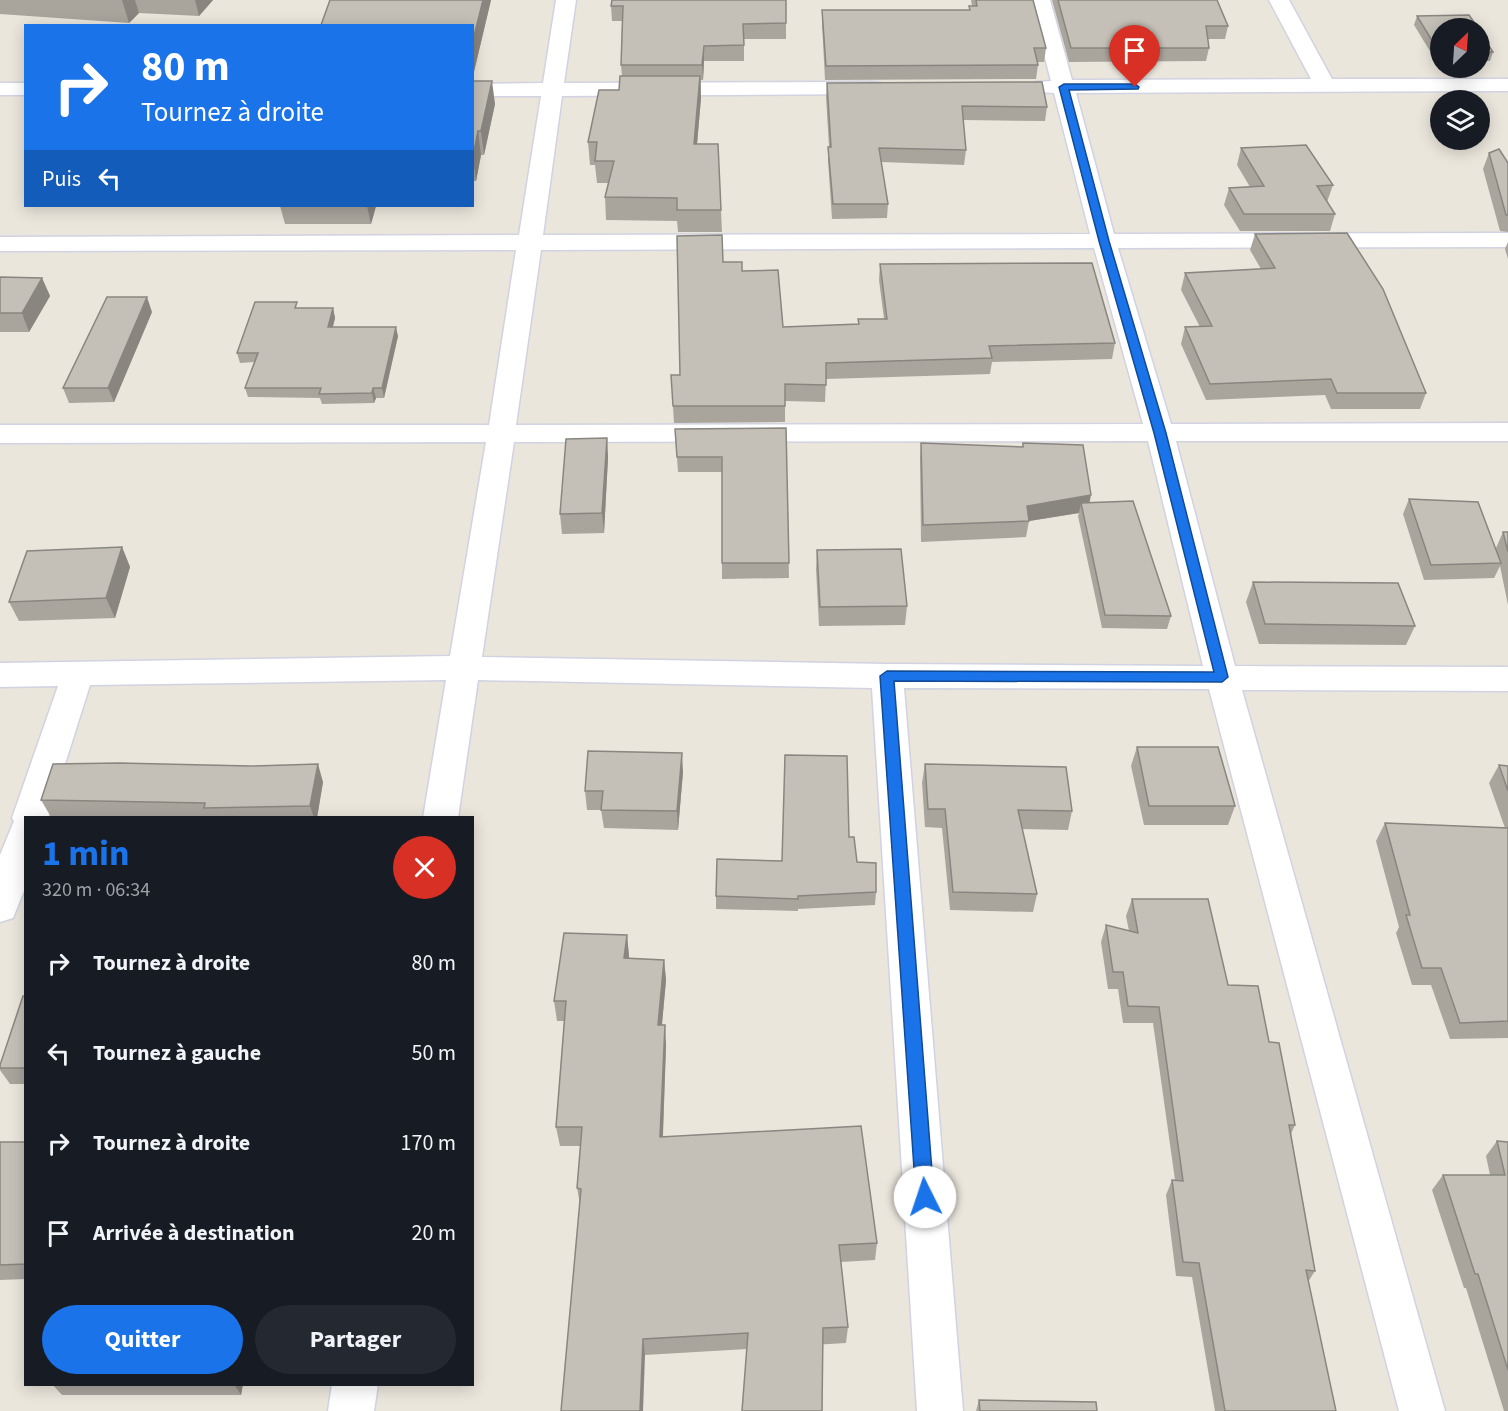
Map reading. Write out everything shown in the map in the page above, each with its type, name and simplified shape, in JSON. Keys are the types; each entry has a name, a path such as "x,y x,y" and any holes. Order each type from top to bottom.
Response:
{"street":[{"path":"440,816 501,435 528,242 566,0"},
{"path":"1040,0 1104,241 1160,433 1222,677 1422,1411"},
{"path":"1279,0 1325,86"},
{"path":"1028,87 1508,85"},
{"path":"474,90 897,88"},
{"path":"0,89 24,89"},
{"path":"0,244 1508,240"},
{"path":"0,434 1508,432"},
{"path":"0,675 463,668 887,676 1508,679"},
{"path":"31,816 78,674"},
{"path":"887,676 940,1411"},
{"path":"0,907 24,837"},
{"path":"351,1411 355,1386"}],"building":[{"path":"330,0 483,0 474,36 474,24 321,24"},
{"path":"612,0 786,0 786,23 743,24 744,45 704,46 702,65 621,65 623,6 611,6"},
{"path":"976,0 1033,0 1046,48 1034,48 1038,65 826,66 822,10 970,10 969,6 977,6"},
{"path":"1058,0 1217,0 1228,26 1206,26 1209,48 1071,48"},
{"path":"1469,15 1471,18 1430,18 1430,37 1417,16"},
{"path":"620,76 700,76 694,144 718,144 721,210 677,210 677,198 605,197 614,161 595,161 597,142 588,142 599,90 619,90"},
{"path":"474,81 492,81 481,131 478,131 474,152"},
{"path":"1042,82 1047,107 962,106 966,150 879,148 888,204 833,204 828,147 831,147 827,83"},
{"path":"1306,145 1333,185 1317,186 1335,214 1244,214 1229,188 1264,186 1241,148"},
{"path":"1499,149 1508,163 1508,215 1506,215 1489,153"},
{"path":"1347,233 1383,289 1426,393 1337,393 1331,379 1210,384 1185,327 1212,326 1185,273 1275,268 1255,234"},
{"path":"722,235 723,262 742,262 742,271 778,270 783,327 859,324 858,319 887,319 880,264 1092,263 1115,343 989,346 992,358 826,363 826,385 785,384 785,406 673,406 671,375 680,375 677,236"},
{"path":"0,277 42,278 22,313 0,313"},
{"path":"107,297 147,297 108,388 63,388"},
{"path":"255,302 297,302 295,308 333,308 328,327 396,327 382,388 373,388 372,393 319,394 321,388 245,388 258,353 237,353"},
{"path":"786,428 789,563 722,563 722,457 677,457 675,429"},
{"path":"607,438 602,513 560,514 566,439"},
{"path":"921,443 1023,447 1023,443 1083,445 1091,495 1027,506 1029,521 923,525"},
{"path":"1409,499 1478,502 1501,563 1431,565"},
{"path":"1133,501 1171,616 1105,615 1081,503"},
{"path":"1503,532 1508,532 1508,552"},
{"path":"122,547 106,598 9,602 27,551"},
{"path":"901,549 907,606 820,607 817,550"},
{"path":"1253,582 1398,583 1415,626 1265,624"},
{"path":"1137,747 1218,747 1235,806 1149,806"},
{"path":"588,751 682,753 677,811 601,810 603,791 585,791"},
{"path":"785,755 847,756 849,837 854,837 857,862 876,863 876,892 798,896 798,899 716,896 717,859 782,861"},
{"path":"53,764 250,766 318,764 310,806 204,808 205,803 41,800"},
{"path":"925,764 1066,767 1072,811 1018,810 1037,894 953,892 945,809 928,809"},
{"path":"1499,765 1508,766 1508,791"},
{"path":"1385,823 1508,828 1508,1021 1460,1023 1441,968 1422,968 1406,915 1410,915"},
{"path":"1132,899 1208,899 1228,985 1258,986 1269,1042 1279,1043 1295,1125 1289,1125 1315,1271 1306,1270 1336,1411 1225,1411 1199,1263 1183,1262 1172,1180 1183,1181 1159,1007 1128,1006 1123,972 1113,972 1106,925 1138,933"},
{"path":"564,933 627,935 624,958 664,960 658,1025 665,1025 660,1137 861,1126 877,1243 839,1245 848,1327 823,1328 822,1411 742,1411 748,1333 643,1339 640,1411 561,1411 581,1189 577,1188 582,1127 556,1127 566,1001 554,1001"},
{"path":"24,996 24,1068 0,1068"},
{"path":"1497,1141 1508,1142 1508,1370 1478,1274 1475,1274 1443,1175 1505,1175"},
{"path":"0,1142 24,1142 24,1264 0,1265"},
{"path":"979,1400 1096,1402 1097,1411 980,1411"}],"route":[{"path":"925,1197 887,676 1222,677 1160,433 1104,241 1064,87 1135,87"}]}
